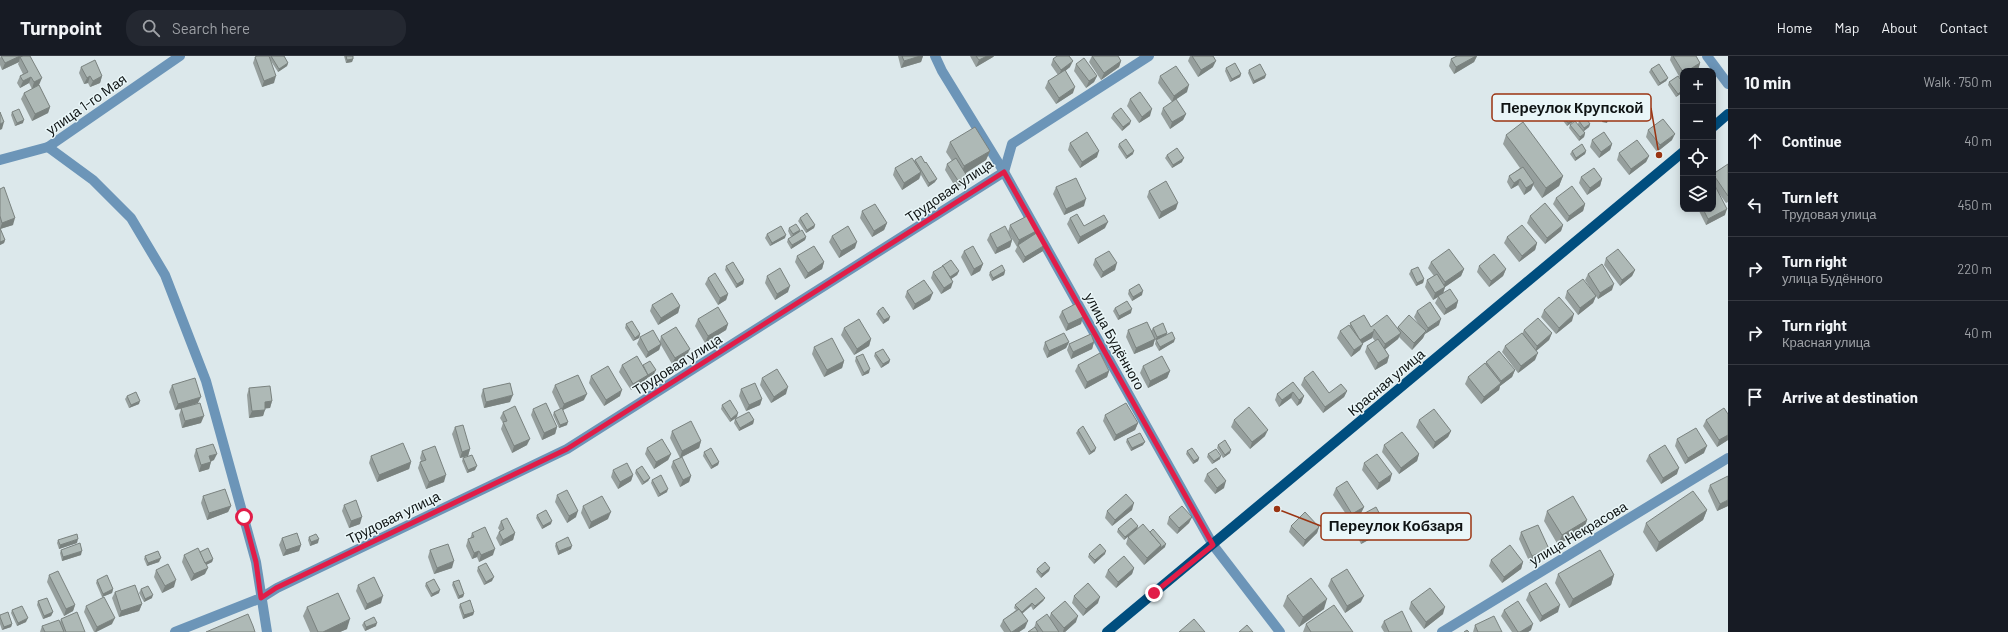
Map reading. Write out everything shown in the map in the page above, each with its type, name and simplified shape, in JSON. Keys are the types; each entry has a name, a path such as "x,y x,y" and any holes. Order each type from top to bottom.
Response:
{"main road":[{"path":"1716,124 1728,114"},
{"name":"Красная улица","path":"1107,632 1680,155"}],"street":[{"name":"улица 1-го Мая","path":"0,160 48,147 180,56"},
{"name":"улица Будённого","path":"935,56 942,71 1004,172 1213,545 1280,632"},
{"name":"Трудовая улица","path":"175,632 261,598 276,588 567,449 1004,172 1012,144 1149,56"},
{"path":"1707,56 1728,84"},
{"path":"48,147 93,180 131,218 165,275 206,381 256,562 267,632"},
{"name":"улица Некрасова","path":"1442,632 1728,458"}],"building":[{"path":"1,56 20,56 5,63"},
{"path":"30,56 42,78 34,82 31,77 23,81 20,76 28,72 20,57"},
{"path":"269,56 276,76 264,81 255,57"},
{"path":"271,56 284,56 288,63 279,69"},
{"path":"346,56 353,56 353,59 347,60"},
{"path":"902,56 920,56 904,61"},
{"path":"976,56 987,56 979,60"},
{"path":"1057,56 1069,56 1073,61 1061,70 1053,59"},
{"path":"1092,56 1118,56 1121,61 1104,73"},
{"path":"1192,56 1213,56 1216,61 1201,70"},
{"path":"1457,56 1476,56 1456,67 1451,59"},
{"path":"1673,56 1696,56 1700,63 1692,68 1680,68"},
{"path":"1084,58 1097,76 1089,81 1076,64"},
{"path":"95,60 102,76 93,81 90,76 87,78 81,67"},
{"path":"1235,63 1241,74 1232,79 1226,68"},
{"path":"1260,64 1266,75 1254,81 1249,70"},
{"path":"1659,64 1668,78 1660,83 1651,69"},
{"path":"1176,66 1189,85 1174,96 1160,76"},
{"path":"1065,70 1075,87 1059,98 1048,81"},
{"path":"1678,76 1680,79 1680,92 1678,94 1669,82"},
{"path":"39,85 50,107 35,114 24,93"},
{"path":"1140,92 1152,109 1142,117 1130,99"},
{"path":"1176,99 1186,114 1172,122 1163,108"},
{"path":"1577,104 1583,113 1568,123 1562,114"},
{"path":"1121,108 1131,121 1123,127 1113,114"},
{"path":"19,109 24,120 17,123 12,112"},
{"path":"0,112 4,122 0,124"},
{"path":"1585,117 1590,124 1584,128 1579,121"},
{"path":"1663,119 1675,134 1660,145 1648,130"},
{"path":"1575,121 1585,133 1580,137 1570,125"},
{"path":"1523,122 1563,176 1546,188 1506,135"},
{"path":"975,127 990,151 964,166 950,142"},
{"path":"1087,132 1099,151 1082,162 1070,143"},
{"path":"1604,132 1612,144 1601,152 1592,140"},
{"path":"1126,139 1134,151 1127,156 1119,144"},
{"path":"1637,140 1649,156 1631,169 1619,153"},
{"path":"1582,144 1586,151 1576,158 1572,151"},
{"path":"1177,148 1184,158 1173,165 1167,155"},
{"path":"921,156 937,179 929,183 915,160"},
{"path":"912,158 921,172 904,183 895,168"},
{"path":"956,158 967,176 959,182 947,164"},
{"path":"1728,164 1728,196 1716,178 1716,172"},
{"path":"1523,167 1534,183 1526,188 1520,179 1514,183 1509,176"},
{"path":"1594,168 1602,179 1590,188 1581,177"},
{"path":"1076,178 1086,199 1066,209 1056,187"},
{"path":"1166,181 1178,203 1161,212 1149,191"},
{"path":"1572,186 1585,204 1569,216 1556,198"},
{"path":"4,187 15,218 2,223 0,216 0,189"},
{"path":"1716,188 1727,209 1708,219 1704,212 1716,212"},
{"path":"1545,203 1563,225 1547,238 1530,216"},
{"path":"875,204 887,223 874,231 862,211"},
{"path":"807,213 815,225 807,230 800,218"},
{"path":"1077,214 1084,226 1104,215 1108,222 1080,237 1070,218"},
{"path":"1029,215 1038,230 1019,240 1010,225"},
{"path":"796,224 800,230 793,234 789,228"},
{"path":"1522,225 1537,243 1522,256 1507,237"},
{"path":"781,226 786,235 772,243 767,234"},
{"path":"848,226 857,242 841,251 832,236"},
{"path":"1005,226 1012,240 997,248 990,234"},
{"path":"0,228 5,240 0,242"},
{"path":"802,230 806,237 792,245 788,239"},
{"path":"1038,232 1045,245 1025,257 1018,245"},
{"path":"814,246 824,262 808,273 797,256"},
{"path":"973,246 983,264 974,269 964,251"},
{"path":"1449,249 1464,269 1445,282 1431,262"},
{"path":"1618,249 1635,270 1622,280 1606,258"},
{"path":"1109,251 1117,263 1103,272 1095,259"},
{"path":"1494,254 1506,269 1491,281 1479,266"},
{"path":"951,260 959,271 950,277 942,266"},
{"path":"733,262 744,280 737,284 726,266"},
{"path":"1602,264 1614,284 1600,293 1588,274"},
{"path":"1002,265 1005,271 993,278 990,272"},
{"path":"943,266 953,282 944,288 933,272"},
{"path":"1418,267 1424,279 1417,283 1411,270"},
{"path":"780,268 790,286 777,294 767,276"},
{"path":"715,273 728,294 720,298 708,278"},
{"path":"1437,274 1445,287 1435,293 1427,280"},
{"path":"1583,279 1596,296 1580,308 1567,291"},
{"path":"924,280 933,293 915,304 907,291"},
{"path":"1139,284 1143,291 1133,297 1129,290"},
{"path":"1450,289 1458,301 1446,309 1438,296"},
{"path":"672,293 680,306 661,318 652,305"},
{"path":"1559,297 1574,314 1559,328 1544,310"},
{"path":"1127,301 1132,309 1119,316 1115,308"},
{"path":"1430,302 1441,319 1428,328 1417,311"},
{"path":"1077,303 1083,317 1068,324 1062,311"},
{"path":"718,307 728,324 708,336 698,319"},
{"path":"883,307 890,317 884,320 878,311"},
{"path":"1364,315 1371,327 1387,315 1401,333 1385,344 1374,329 1374,331 1360,340 1350,323"},
{"path":"1409,315 1426,331 1414,343 1398,327"},
{"path":"1538,318 1552,333 1537,346 1524,330"},
{"path":"859,319 871,339 857,349 844,328"},
{"path":"632,321 640,334 635,338 626,324"},
{"path":"1147,322 1155,339 1136,348 1128,330"},
{"path":"1163,323 1167,333 1157,337 1153,328"},
{"path":"1349,325 1363,344 1354,350 1340,331"},
{"path":"676,327 690,349 675,358 661,336"},
{"path":"653,330 661,344 648,352 640,337"},
{"path":"1172,332 1175,339 1160,347 1156,340"},
{"path":"1064,333 1069,342 1049,351 1045,342"},
{"path":"1522,333 1538,353 1521,366 1505,346"},
{"path":"1091,334 1094,342 1073,352 1069,344"},
{"path":"832,338 844,361 827,370 814,347"},
{"path":"1378,339 1389,356 1378,363 1367,346"},
{"path":"883,349 890,360 883,364 875,353"},
{"path":"1499,351 1515,370 1501,381 1486,362"},
{"path":"1100,353 1109,371 1087,382 1078,365"},
{"path":"863,354 870,369 864,373 856,357"},
{"path":"637,356 648,375 633,384 622,365"},
{"path":"1162,356 1170,371 1150,381 1143,366"},
{"path":"650,361 656,370 648,375 643,365"},
{"path":"1485,363 1501,383 1484,397 1468,377"},
{"path":"608,366 622,390 606,400 591,376"},
{"path":"777,369 788,387 774,397 762,378"},
{"path":"1313,371 1329,393 1341,384 1347,391 1325,407 1304,378"},
{"path":"578,375 587,394 564,404 555,385"},
{"path":"195,378 201,397 178,404 172,385"},
{"path":"1293,382 1304,396 1299,400 1293,392 1282,400 1277,394"},
{"path":"510,383 513,395 486,402 483,389"},
{"path":"755,383 762,399 749,405 741,389"},
{"path":"270,386 272,401 265,402 265,410 252,411 249,388"},
{"path":"136,392 140,401 131,405 127,396"},
{"path":"730,400 738,413 731,419 722,405"},
{"path":"200,403 204,416 185,421 181,408"},
{"path":"546,403 557,427 544,433 533,409"},
{"path":"1126,403 1138,423 1116,435 1105,415"},
{"path":"515,406 530,439 514,446 503,422 507,421 503,412"},
{"path":"1249,407 1268,430 1252,442 1234,420"},
{"path":"562,408 568,422 560,425 554,412"},
{"path":"1724,408 1728,414 1728,435 1719,440 1706,420"},
{"path":"1434,409 1451,431 1435,442 1419,420"},
{"path":"749,412 754,420 740,428 735,419"},
{"path":"691,421 701,441 682,451 672,431"},
{"path":"463,425 470,449 462,452 455,427"},
{"path":"1083,426 1096,448 1091,452 1078,430"},
{"path":"1696,428 1707,446 1688,458 1677,439"},
{"path":"1402,432 1419,454 1401,468 1384,445"},
{"path":"1140,433 1145,442 1132,448 1127,439"},
{"path":"662,439 671,454 656,462 647,448"},
{"path":"1225,440 1231,450 1225,455 1218,445"},
{"path":"403,443 411,462 379,475 371,456"},
{"path":"213,444 217,454 209,456 211,462 201,465 196,449"},
{"path":"1665,445 1679,468 1663,478 1649,455"},
{"path":"435,446 446,475 429,482 420,462 426,460 422,451"},
{"path":"711,448 719,462 712,466 704,452"},
{"path":"1192,448 1199,458 1194,461 1187,451"},
{"path":"1216,449 1221,456 1214,461 1208,454"},
{"path":"1377,454 1392,474 1379,483 1364,463"},
{"path":"472,455 477,466 468,470 463,458"},
{"path":"682,457 691,476 683,480 673,461"},
{"path":"627,463 633,475 620,482 613,470"},
{"path":"642,466 650,478 644,482 636,470"},
{"path":"1216,468 1226,481 1217,488 1207,474"},
{"path":"661,475 668,489 660,494 652,480"},
{"path":"1728,476 1728,500 1720,504 1710,485"},
{"path":"1347,481 1364,507 1352,514 1336,488"},
{"path":"225,489 231,506 209,513 203,496"},
{"path":"567,490 578,511 569,516 557,495"},
{"path":"1693,491 1707,510 1659,542 1646,523"},
{"path":"1126,494 1134,503 1115,520 1107,511"},
{"path":"602,496 611,512 591,522 583,506"},
{"path":"1573,496 1587,520 1562,535 1547,511"},
{"path":"356,500 362,517 351,521 344,505"},
{"path":"1182,506 1192,517 1179,528 1169,517"},
{"path":"1376,507 1386,526 1364,537 1354,519"},
{"path":"546,510 552,521 543,526 537,515"},
{"path":"1305,512 1319,527 1305,540 1291,526"},
{"path":"507,518 515,533 503,540 499,532 504,529 501,521"},
{"path":"1131,518 1138,526 1125,537 1118,529"},
{"path":"1143,524 1161,545 1147,558 1128,537"},
{"path":"1538,525 1549,549 1532,556 1521,532"},
{"path":"485,527 495,549 481,555 479,551 474,553 468,539 474,537 472,533"},
{"path":"1153,529 1166,544 1160,548 1161,545 1150,532"},
{"path":"297,533 301,545 286,550 282,538"},
{"path":"77,534 78,539 60,545 58,540"},
{"path":"316,534 319,539 311,542 309,537"},
{"path":"568,537 572,546 559,551 556,543"},
{"path":"80,543 82,551 63,557 61,550"},
{"path":"448,544 454,561 437,568 430,550"},
{"path":"1100,544 1106,551 1095,560 1089,554"},
{"path":"1510,545 1523,562 1504,577 1491,560"},
{"path":"198,548 208,568 194,574 184,555"},
{"path":"208,548 213,559 205,563 200,552"},
{"path":"1600,550 1614,575 1573,599 1558,574"},
{"path":"158,551 161,558 148,563 145,556"},
{"path":"1124,556 1134,568 1118,582 1108,570"},
{"path":"1045,562 1050,568 1042,574 1037,569"},
{"path":"486,563 494,577 486,582 478,567"},
{"path":"168,564 176,580 165,586 156,570"},
{"path":"1347,569 1364,596 1347,606 1331,579"},
{"path":"58,571 75,605 66,609 49,575"},
{"path":"107,575 113,589 103,594 97,580"},
{"path":"374,577 383,596 367,604 358,585"},
{"path":"1311,578 1327,599 1303,617 1287,596"},
{"path":"434,579 440,590 432,594 426,583"},
{"path":"459,580 464,594 459,596 453,582"},
{"path":"1088,583 1100,597 1086,609 1074,596"},
{"path":"1546,583 1560,605 1542,616 1529,593"},
{"path":"135,585 142,604 121,611 115,592"},
{"path":"148,586 153,595 145,599 141,589"},
{"path":"1036,588 1045,598 1035,606 1032,603 1022,612 1015,605"},
{"path":"1430,588 1445,607 1426,622 1411,602"},
{"path":"338,593 350,619 323,632 318,632 307,607"},
{"path":"104,597 115,618 97,627 86,606"},
{"path":"47,598 53,612 44,616 38,601"},
{"path":"470,600 474,612 464,615 460,604"},
{"path":"1065,601 1078,616 1064,628 1051,613"},
{"path":"1518,601 1533,624 1520,632 1518,632 1504,610"},
{"path":"1334,605 1353,632 1311,632 1306,624"},
{"path":"22,606 28,618 18,623 12,610"},
{"path":"1019,609 1028,621 1011,632 1003,620"},
{"path":"1402,611 1412,632 1389,632 1384,621"},
{"path":"8,612 12,624 4,627 0,615"},
{"path":"77,612 85,632 66,632 61,619"},
{"path":"248,614 255,632 206,632"},
{"path":"1047,614 1059,632 1043,632 1036,622"},
{"path":"1494,616 1502,632 1478,632 1475,625"},
{"path":"374,617 377,623 366,627 364,622"},
{"path":"1194,619 1205,632 1179,632"},
{"path":"59,620 64,632 45,632 42,626"},
{"path":"1247,625 1253,632 1239,632"},
{"path":"1035,627 1038,632 1028,632"}],"place":[{"name":"Переулок Крупской","path":"1659,155"},
{"name":"Переулок Кобзаря","path":"1277,509"}],"route":[{"path":"244,517 256,562 261,598 276,588 567,449 922,226 1004,172 1213,545 1154,593"}]}
